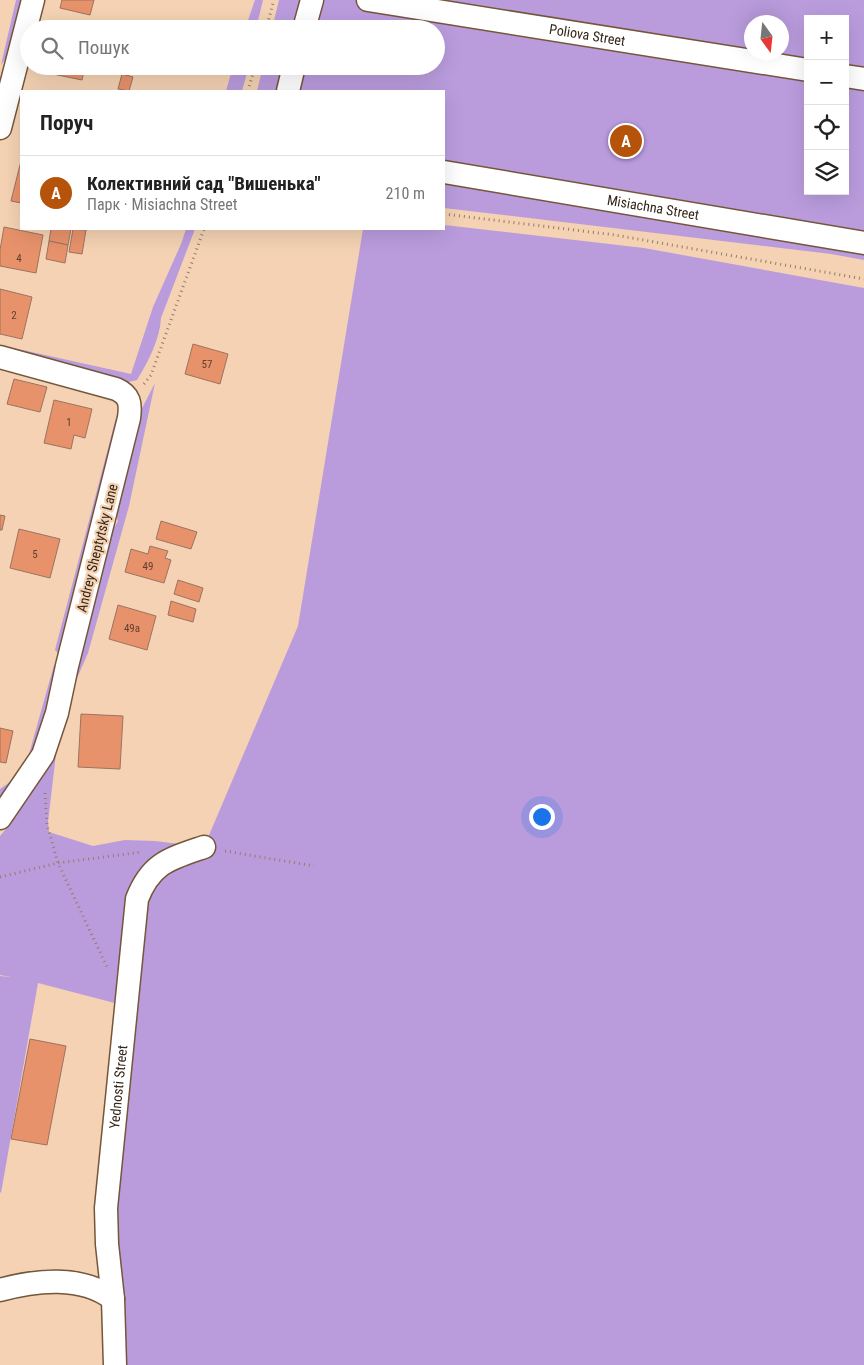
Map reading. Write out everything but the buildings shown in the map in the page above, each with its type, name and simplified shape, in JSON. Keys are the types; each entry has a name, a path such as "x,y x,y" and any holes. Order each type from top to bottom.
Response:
{"street":[{"path":"28,20 33,0"},
{"path":"306,20 312,0"},
{"name":"Poliova Street","path":"368,0 804,69"},
{"path":"0,128 20,50"},
{"path":"288,90 292,75"},
{"path":"849,77 864,80"},
{"name":"Misiachna Street","path":"445,172 864,243"},
{"path":"0,357 116,389 122,391 128,398"},
{"name":"Andrey Sheptytsky Lane","path":"0,818 43,755 57,713 129,418 131,406 128,398"},
{"name":"Yednosti Street","path":"115,1365 113,1299 107,1244 106,1208 136,899 150,873 164,863 204,848"},
{"path":"0,1290 32,1283 73,1283 102,1291 113,1299"}],"path":[{"path":"268,20 274,0"},
{"path":"248,90 252,75"},
{"path":"445,214 615,235 864,279"},
{"path":"128,398 140,389 151,375 204,230"},
{"path":"43,755 47,825 56,858 109,970"}],"shaded area":[{"path":"16,0 24,0 8,55 1,65"},
{"path":"255,0 263,0 258,20 248,20"},
{"path":"279,0 864,0 864,260 831,254 445,208 445,90 257,90 261,75 445,75 445,20 274,20"},
{"path":"230,75 246,75 242,90 226,90"},
{"path":"445,225 644,248 864,288 864,1365 115,1365 113,1299 126,1006 38,983 1,1193 0,976 11,977 0,975 0,836 10,824 58,737 48,822 49,832 93,846 125,840 155,841 204,847 298,626 363,230 445,230"},
{"path":"186,230 195,230 161,318 156,342 137,380 124,383 0,352 0,345 131,374 153,307"},
{"path":"155,383 129,506 88,653 75,679 105,544 118,521 114,510 138,416"},
{"path":"117,414 120,424 64,649 58,653 55,650"},
{"path":"54,665 58,668 60,676 58,692 38,746 25,777 6,792 0,802 0,789 24,772"}],"place":[{"name":"Колективний сад \"Вишенька\"","path":"626,141"}]}
